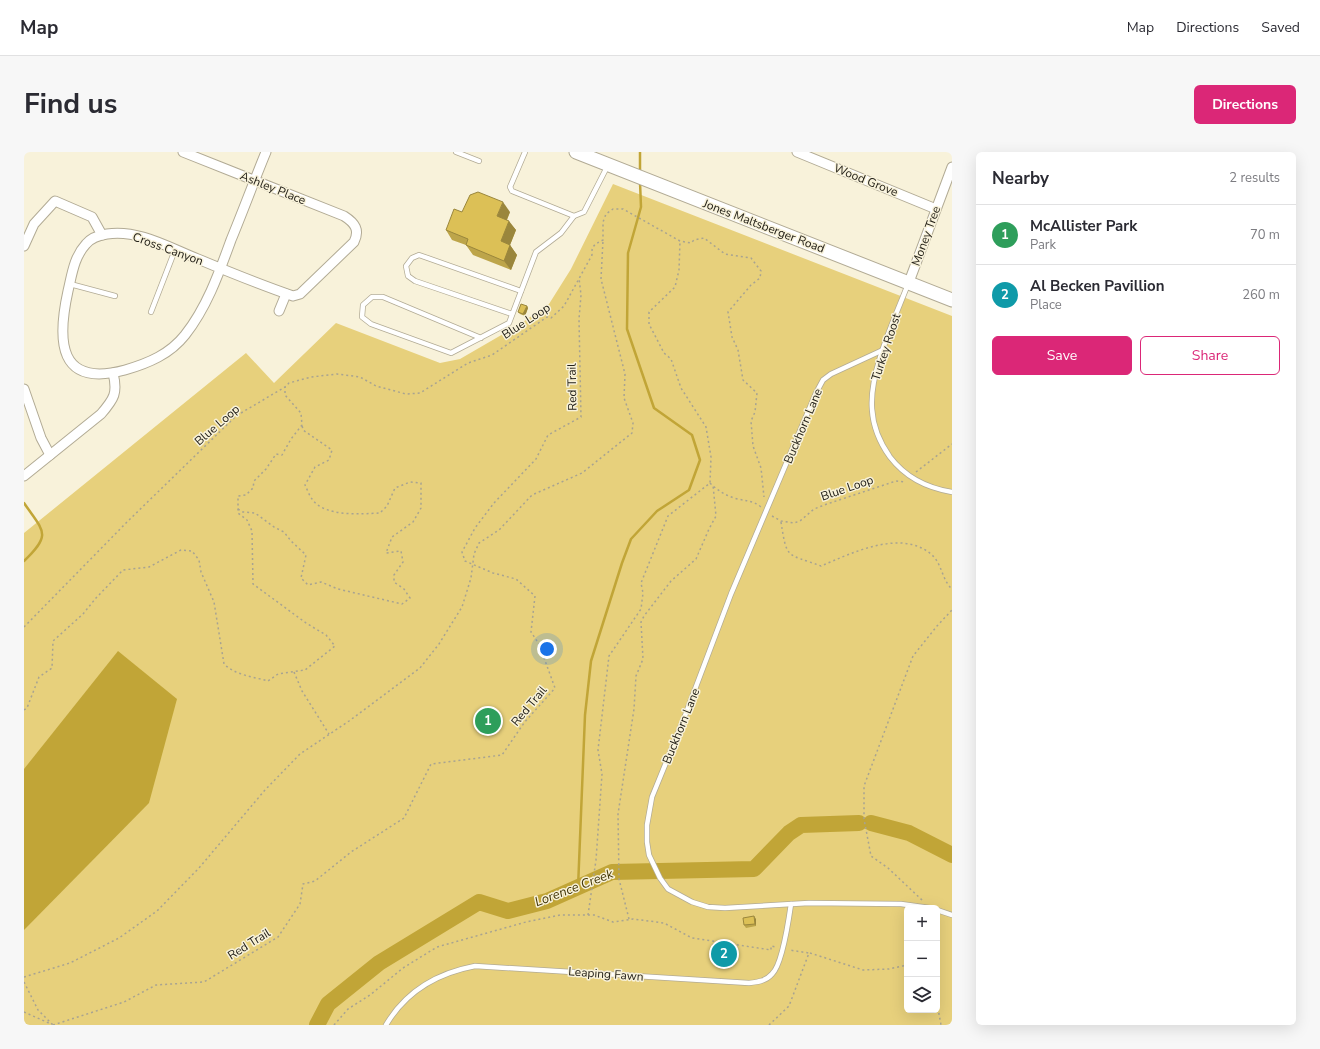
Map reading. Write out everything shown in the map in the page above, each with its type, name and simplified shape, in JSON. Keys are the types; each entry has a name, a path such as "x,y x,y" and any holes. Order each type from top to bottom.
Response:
{"main road":[{"name":"Jones Maltsberger Road","path":"576,152 952,299"}],"street":[{"name":"Ashley Place","path":"183,152 344,216 353,221 357,230 357,236 354,242 300,294 293,296 286,294"},
{"name":"Cross Canyon","path":"221,268 142,237 130,234 102,235 87,243 75,259 62,321 66,352 72,363 81,371 94,375 113,373 158,358 176,345 185,335 205,303 221,268 266,152"},
{"name":"Wood Grove","path":"796,152 936,209"},
{"name":"Money Tree","path":"909,282 951,172"},
{"path":"24,246 34,224 55,201 92,217 102,235"},
{"path":"221,268 286,294 279,311"},
{"path":"24,476 101,414 111,403 116,390 113,373"},
{"path":"24,389 41,438 50,455"}],"lane":[{"path":"456,152 478,161"},
{"path":"525,152 510,187 512,191 574,216"},
{"path":"481,338 383,297 372,297 363,305 362,317 371,324 451,353 481,338 509,323 536,252 561,233 574,216 584,212 609,166"},
{"path":"151,312 175,250"},
{"path":"512,314 415,281 408,276 406,266 412,258 419,255 521,291"},
{"name":"Turkey Roost","path":"909,282 883,350 876,374 871,408 878,436 894,461 906,473 920,482 936,489 952,492"},
{"path":"70,284 115,296"},
{"name":"Buckhorn Lane","path":"883,350 838,370 823,380 816,393 767,512 731,594 683,721 652,797 647,825 647,842 654,867 668,889 692,902 708,907 725,908 791,904 908,905"},
{"name":"Leaping Fawn","path":"386,1025 401,1004 419,988 446,974 475,966 749,983 759,982 768,978 774,973 787,934 791,904"},
{"path":"940,911 952,915"}],"path":[{"path":"24,977 70,963 119,938 157,911 199,868 264,790 300,754 420,668 439,644 462,606 471,578 474,554 479,544 499,530 532,495 582,473 632,433 633,423 624,398 625,374 601,279 603,222 606,214 614,209 622,209 633,214 680,241 691,243 694,240 704,238 725,254 751,258 761,271 760,278 751,285 728,312 732,337 738,350 743,380 757,392 755,412 751,421 753,446 761,468 767,512"},
{"name":"Blue Loop","path":"24,627 127,522 236,416 285,387 289,383 311,377 337,374 360,378 376,386 406,394 420,393 468,363 492,355 547,317 551,318 564,306 592,255 591,249 594,244 603,240"},
{"path":"588,915 596,860 602,774 598,750 609,656 640,609 643,593 641,583 668,516 710,483 711,457 706,427 681,388 672,359 664,353 649,324 649,312 675,287 679,270 680,241"},
{"name":"Red Trail","path":"53,1025 124,1002 156,985 204,982 278,937 300,904 303,884 315,881 351,852 404,818 431,764 502,755 524,723 555,688 539,644 531,632 535,596 516,579 472,565 465,561 462,552 475,528 494,503 536,459 548,434 581,417 578,319 581,295 579,278"},
{"path":"238,509 243,512 255,513 274,527 284,532 290,541 306,555 300,578 308,585 320,582 338,589 402,604 410,598 404,590 394,582 394,575 403,562 401,551 386,553 392,537 413,522 421,508 421,483 410,482 396,488 387,506 380,513 356,514 323,509 312,500 305,485 315,467 329,460 332,450 303,430 301,413 286,395 285,387"},
{"path":"24,710 27,708 39,677 52,668 53,641 83,614 123,570 149,567 181,550 192,551 199,560 201,572 214,602 224,664 238,673 268,681 278,674 304,670 306,667 312,666 335,646 326,635 306,624 253,584 252,531 247,520 238,513 238,496 246,495 253,488 254,480 266,469 276,454 282,455 291,439 302,425"},
{"path":"916,472 952,444"},
{"name":"Blue Loop","path":"780,521 794,523 800,521 814,509 896,481 902,483 908,479"},
{"path":"710,483 718,490 733,498 756,503 780,521 785,548 789,554 821,566 872,547 904,543 920,547 932,556 940,566 948,586 952,589"},
{"path":"629,919 619,879 618,814 634,709 636,676 643,659 641,622 671,581 696,559 709,528 716,516 713,485"},
{"path":"923,901 893,873 871,856 864,819 864,786 913,656 952,610"},
{"path":"294,672 302,691 329,734"},
{"path":"334,1025 348,1009 370,995 403,968 437,947 526,922 560,915 594,915 613,922 629,919 664,923 692,938 770,950 771,946 776,947"},
{"path":"785,949 809,953 863,970 889,969 904,966"},
{"path":"769,1025 789,1006 809,953"},
{"path":"24,982 38,1010 53,1025"},
{"path":"24,1012 53,1025"},
{"path":"939,1013 941,1025"}],"shaded area":[{"path":"613,184 952,316 952,1025 24,1025 24,533 246,353 274,383 336,323 440,363 460,359 517,326 549,304 571,269"},
{"path":"118,651 177,699 149,803 24,930 24,769"}],"building":[{"path":"478,192 503,202 497,216 509,221 501,241 510,245 504,261 466,245 468,239 446,230 454,209 462,212 470,195"},
{"path":"521,304 527,306 523,314 518,312"},
{"path":"754,916 755,924 744,925 743,918"},
{"path":"713,944 732,945 731,959 712,957"}],"waterway":[{"path":"640,152 640,173"},
{"path":"578,888 585,715 591,661 631,539 657,511 689,490 700,460 692,435 654,408 627,329 628,253 641,207 640,182"},
{"path":"24,503 36,520 42,533 42,538 39,545 24,561"},
{"name":"Lorence Creek","path":"317,1025 328,1004 379,963 479,902 508,911 547,901 612,872 754,869 789,833 801,825 859,823"},
{"name":"Lorence Creek","path":"871,823 909,833 952,855"}],"place":[{"name":"McAllister Park","path":"488,721"},
{"name":"Al Becken Pavillion","path":"724,954"}]}
